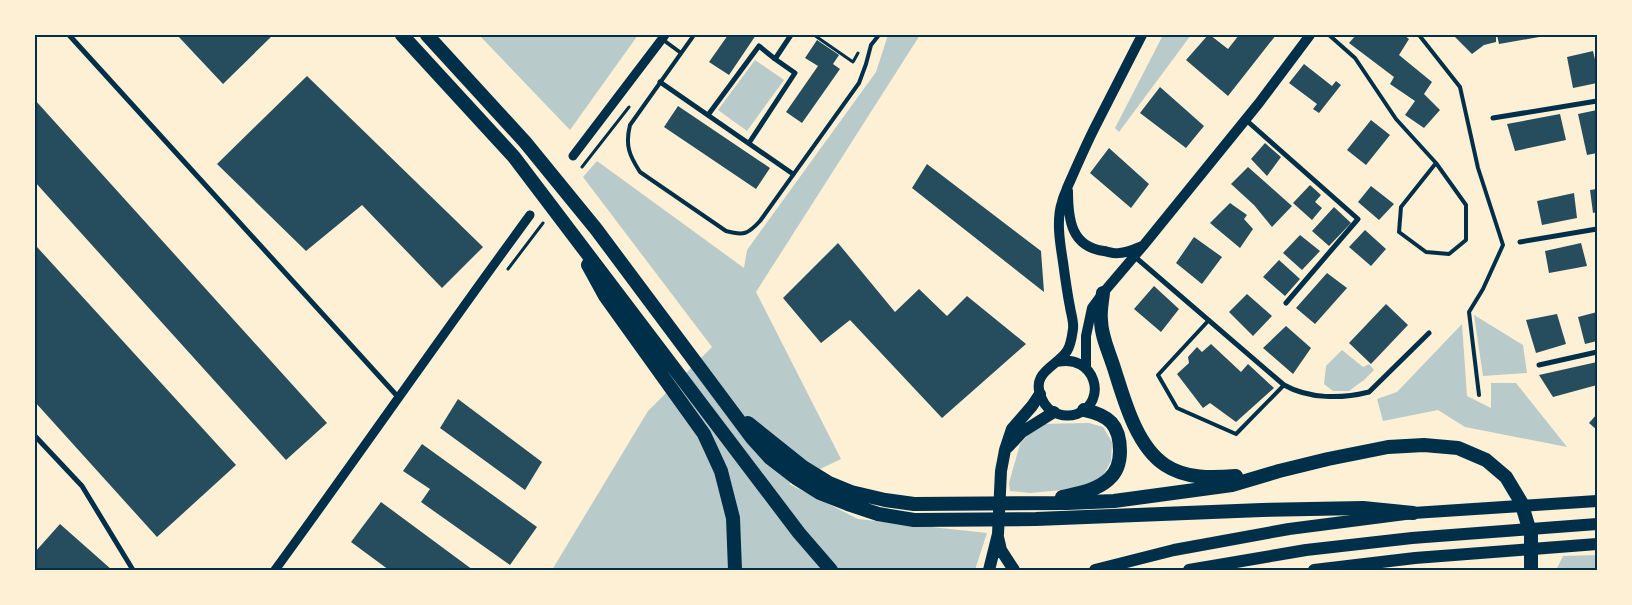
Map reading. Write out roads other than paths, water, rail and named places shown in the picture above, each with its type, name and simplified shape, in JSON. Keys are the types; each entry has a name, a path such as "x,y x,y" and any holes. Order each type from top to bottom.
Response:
{"highway":[{"path":"427,35 525,142 596,229 752,438 770,458 820,493 878,514 914,520 1036,520 1262,510 1363,508 1413,513"},
{"path":"406,40 514,157 799,533 831,570"},
{"path":"564,223 605,296 704,434 721,470 732,518 736,570"},
{"path":"1103,293 1101,320 1104,338 1130,416 1146,447 1165,465 1188,475 1213,478 1279,471"},
{"path":"989,570 998,534 1001,471 1005,450 1012,429 1040,394"},
{"path":"730,407 787,456 829,483 851,492 914,504 1114,501 1232,485 1328,459 1388,447 1424,445 1458,448 1486,460 1506,477 1522,502 1531,535 1531,570"},
{"path":"1037,502 1088,491 1108,480 1116,471 1120,456 1120,439 1116,426 1106,417 1084,410"},
{"path":"1005,450 1022,432 1054,412"},
{"path":"1095,570 1174,550 1289,529 1413,513 1597,501"},
{"path":"1189,570 1306,550 1412,538 1597,524"},
{"path":"998,534 1001,550 1014,570"},
{"path":"1314,570 1416,558 1597,544"}],"main road":[{"path":"1142,35 1078,161 1062,202 1060,246 1073,327 1067,351 1047,369 1041,378 1040,394 1042,401 1054,412 1069,416 1084,410 1095,390 1094,382 1086,368 1086,336 1092,308 1245,119 1310,35"},
{"path":"1068,188 1071,224 1075,234 1087,247 1120,253 1143,246"},
{"path":"1057,362 1073,361 1086,368"}],"street":[{"path":"69,35 399,398"},
{"path":"775,59 791,35"},
{"path":"574,156 663,37"},
{"path":"708,115 759,46 795,73 749,143"},
{"path":"660,82 793,174"},
{"path":"1493,118 1597,101"},
{"path":"1245,119 1358,219 1286,303"},
{"path":"275,570 530,215"},
{"path":"1520,242 1597,229"},
{"path":"1134,256 1284,385 1294,390 1324,396 1356,396 1369,392 1429,332"},
{"path":"1539,365 1597,352"},
{"path":"35,436 82,486 132,570"}],"lane":[{"path":"694,35 630,125 627,136 628,149 632,160 640,172 726,231 737,234 749,232 760,221 859,83 871,45 879,35"},
{"path":"1419,35 1460,87 1478,168 1502,245 1483,289 1469,312 1479,395"},
{"path":"1332,36 1355,58 1396,119 1436,163 1466,204 1466,240 1449,254 1426,252 1399,232 1401,207 1436,163"},
{"path":"663,37 681,53"},
{"path":"1209,320 1158,375 1177,408 1236,434 1284,385"}]}
